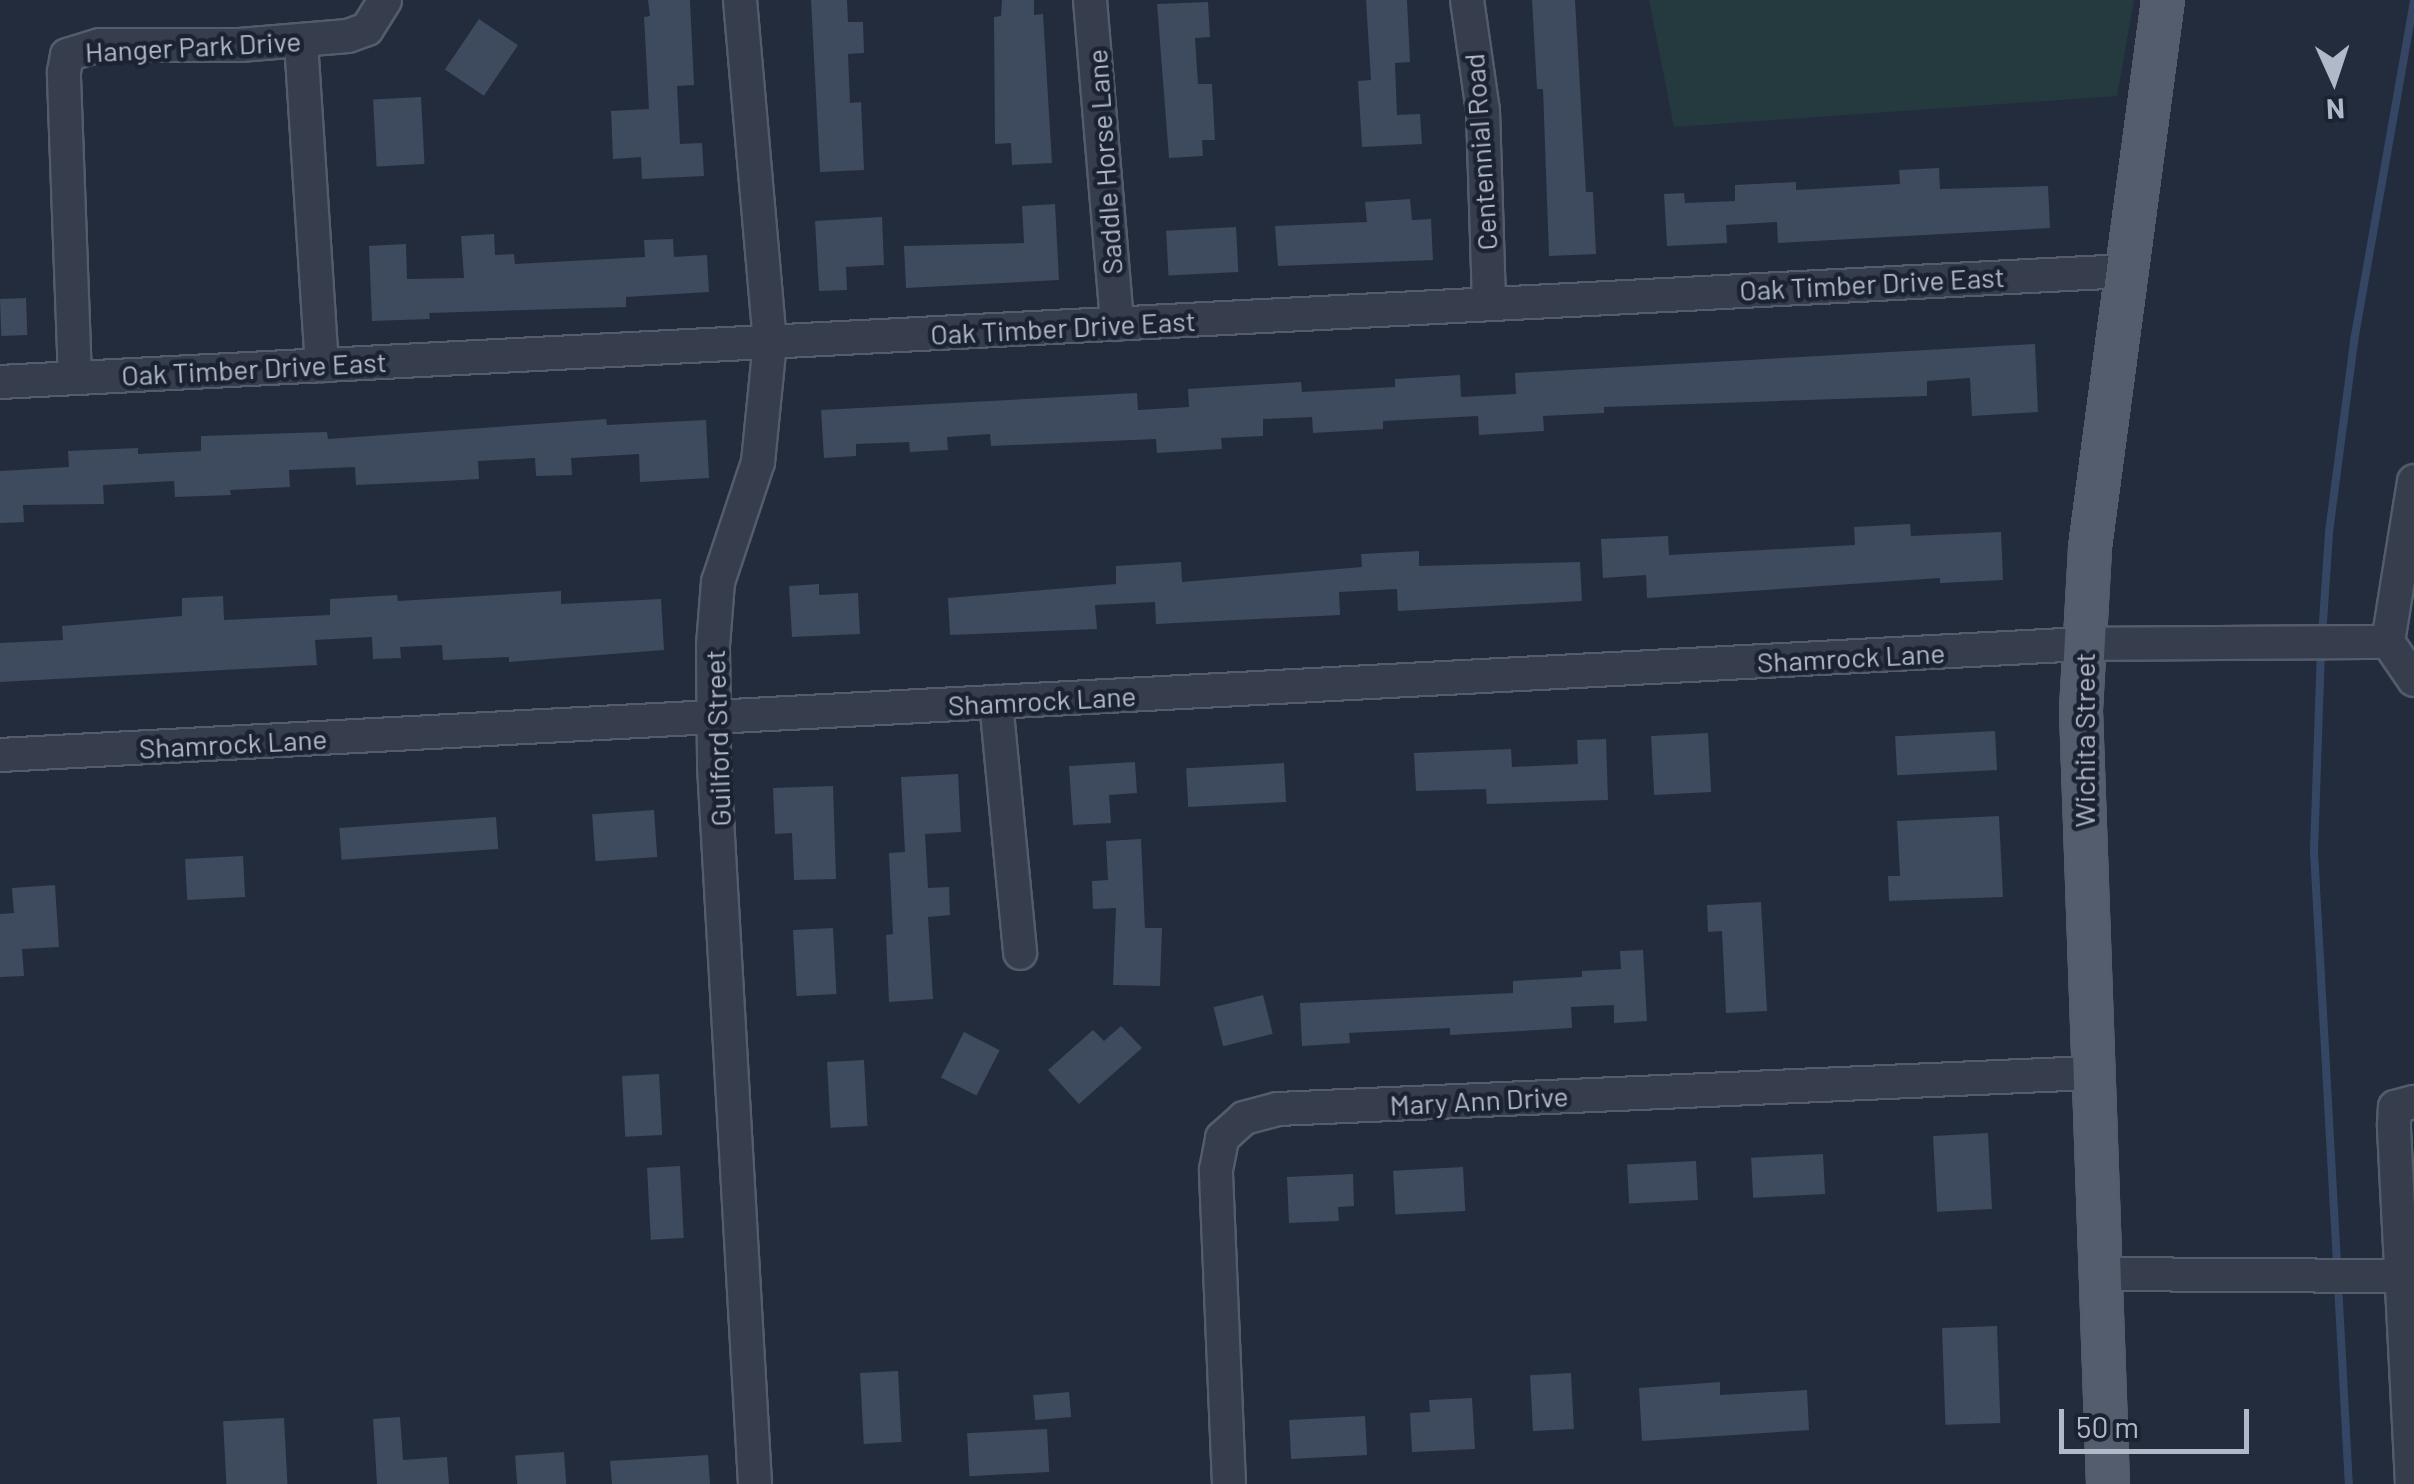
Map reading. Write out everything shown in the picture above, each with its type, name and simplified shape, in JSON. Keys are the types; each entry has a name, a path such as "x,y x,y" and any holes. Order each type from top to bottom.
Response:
{"main road":[{"name":"Wichita Street","path":"2108,1484 2090,1072 2080,710 2090,547 2164,0"}],"street":[{"name":"Hanger Park Drive","path":"75,378 64,72 68,55 100,45 301,42 367,29 385,0"},
{"name":"Guilford Street","path":"740,0 770,342 758,462 718,582 713,646 754,1484"},
{"name":"Saddle Horse Lane","path":"1090,0 1117,324"},
{"name":"Centennial Road","path":"1466,0 1482,111 1490,304"},
{"path":"301,42 322,365"},
{"name":"Oak Timber Drive East","path":"0,382 2126,271"},
{"path":"2414,482 2388,642 2414,680"},
{"name":"Shamrock Lane","path":"0,755 2084,644 2388,642"},
{"path":"996,702 1020,953"},
{"name":"Mary Ann Drive","path":"1229,1484 1216,1170 1222,1138 1244,1118 1278,1109 2090,1072"},
{"path":"2412,1484 2396,1276 2394,1124 2395,1108 2414,1102"},
{"path":"2099,1274 2396,1276"}],"green space":[{"path":"1649,0 2134,0 2117,96 1674,127"}],"building":[{"path":"648,0 690,0 694,85 677,86 680,144 702,143 704,176 642,179 641,157 613,159 611,111 649,109 644,17 650,16"},
{"path":"811,0 847,0 848,22 863,22 864,53 848,54 850,103 861,102 864,170 820,172"},
{"path":"1002,0 1034,0 1034,15 1043,14 1052,163 1012,165 1011,143 995,144 994,17 1001,16"},
{"path":"1366,0 1407,0 1410,62 1395,63 1397,115 1420,114 1422,144 1362,147 1358,81 1371,80"},
{"path":"1532,0 1575,0 1586,192 1593,192 1596,254 1549,256 1543,89 1537,89"},
{"path":"1208,2 1210,37 1195,38 1198,84 1212,84 1215,140 1202,140 1203,156 1169,158 1157,4"},
{"path":"479,19 518,45 484,96 445,70"},
{"path":"421,97 425,164 377,166 373,100"},
{"path":"1939,168 1940,189 2048,186 2050,228 1778,243 1777,222 1726,225 1727,243 1667,246 1664,194 1684,193 1685,203 1735,201 1735,185 1796,182 1796,190 1900,184 1899,170"},
{"path":"1410,199 1412,220 1431,219 1433,260 1278,266 1275,226 1367,222 1365,202"},
{"path":"1055,204 1059,280 906,288 904,246 1024,243 1022,206"},
{"path":"882,217 884,265 846,267 847,290 819,291 815,221"},
{"path":"1236,227 1238,272 1168,276 1166,231"},
{"path":"494,234 495,255 514,254 515,264 645,257 644,240 673,239 674,257 707,255 709,292 626,297 626,307 429,313 430,319 372,321 369,246 406,244 407,279 464,278 461,236"},
{"path":"26,298 27,335 1,336 0,299"},
{"path":"2035,344 2038,412 1972,416 1970,378 1927,381 1927,396 1604,407 1604,413 1543,416 1544,431 1479,435 1478,416 1383,421 1383,429 1313,433 1312,417 1263,419 1263,436 1221,438 1222,449 1157,453 1156,439 991,446 990,434 947,437 948,450 910,452 909,442 856,444 856,456 824,458 821,410 1137,393 1138,410 1189,407 1188,389 1301,382 1302,392 1395,387 1395,379 1460,375 1461,397 1516,394 1515,373"},
{"path":"606,419 607,425 706,420 709,478 640,482 639,454 571,458 572,475 536,476 535,458 478,461 479,479 444,481 356,485 355,467 289,470 290,487 230,490 231,495 175,497 174,481 103,485 104,504 23,505 24,522 0,523 0,471 69,467 68,451 201,451 201,436 327,432 328,439"},
{"path":"1910,524 1911,536 2001,532 2003,580 1940,583 1940,578 1647,598 1646,575 1603,578 1601,539 1668,536 1669,555 1855,545 1854,527"},
{"path":"1419,551 1419,566 1580,562 1582,601 1398,611 1397,589 1339,592 1340,615 1156,624 1155,602 1095,605 1097,629 950,635 948,598 1116,584 1116,566 1181,562 1182,582 1362,567 1361,554"},
{"path":"819,584 819,595 858,593 860,634 792,637 789,586"},
{"path":"561,591 561,604 661,599 664,650 509,662 509,657 443,660 442,645 400,647 401,658 373,659 372,637 315,640 317,665 0,682 0,643 63,640 62,626 182,616 182,598 223,596 224,620 330,615 330,599 397,595 398,601"},
{"path":"1995,731 1997,770 1897,775 1895,736"},
{"path":"1708,733 1711,792 1654,795 1651,736"},
{"path":"1606,739 1608,800 1487,804 1486,789 1416,791 1414,753 1511,749 1512,767 1578,764 1577,740"},
{"path":"1135,762 1137,793 1109,795 1111,823 1073,825 1069,766"},
{"path":"1284,763 1286,802 1188,807 1186,768"},
{"path":"958,774 961,832 925,834 928,888 949,887 950,915 928,917 933,999 889,1002 886,935 893,934 889,853 905,852 901,777"},
{"path":"833,786 836,879 794,880 792,833 775,834 773,788"},
{"path":"654,810 657,857 595,861 592,814"},
{"path":"1999,816 2003,897 1889,901 1888,876 1900,876 1897,821"},
{"path":"496,817 498,849 342,860 339,828"},
{"path":"1141,839 1145,928 1162,928 1160,986 1113,985 1116,908 1093,909 1092,881 1108,880 1106,841"},
{"path":"243,856 245,897 187,900 185,859"},
{"path":"55,885 59,947 22,949 24,976 0,977 0,914 14,913 12,888"},
{"path":"1761,902 1767,1011 1726,1013 1722,931 1708,932 1707,905"},
{"path":"833,928 836,994 797,996 793,930"},
{"path":"1643,950 1647,1021 1614,1023 1614,1005 1571,1007 1572,1028 1450,1035 1450,1028 1349,1033 1350,1043 1302,1046 1300,1003 1513,993 1513,981 1582,977 1582,971 1621,969 1620,951"},
{"path":"1263,995 1273,1034 1223,1046 1214,1007"},
{"path":"1121,1026 1142,1048 1079,1104 1048,1070 1093,1030 1104,1041"},
{"path":"964,1032 1000,1050 976,1096 941,1077"},
{"path":"864,1060 867,1126 831,1128 827,1062"},
{"path":"659,1074 662,1135 625,1137 622,1076"},
{"path":"1988,1133 1992,1209 1937,1212 1933,1136"},
{"path":"1823,1154 1825,1194 1753,1198 1751,1158"},
{"path":"1696,1161 1698,1200 1629,1204 1627,1165"},
{"path":"680,1166 684,1238 651,1240 647,1168"},
{"path":"1463,1167 1465,1211 1395,1215 1393,1171"},
{"path":"1353,1174 1354,1206 1338,1207 1339,1221 1289,1223 1287,1177"},
{"path":"1997,1326 2000,1423 1945,1425 1942,1328"},
{"path":"898,1371 902,1442 864,1444 860,1373"},
{"path":"1571,1373 1574,1429 1533,1431 1530,1375"},
{"path":"1720,1382 1720,1395 1807,1390 1809,1430 1642,1441 1639,1388"},
{"path":"1069,1392 1071,1417 1035,1420 1033,1395"},
{"path":"1472,1398 1475,1449 1412,1452 1410,1413 1430,1412 1429,1400"},
{"path":"1365,1416 1367,1455 1291,1459 1289,1420"},
{"path":"400,1417 403,1460 447,1457 449,1484 377,1484 373,1419"},
{"path":"284,1418 287,1484 226,1484 223,1421"},
{"path":"1047,1429 1049,1472 969,1476 967,1433"},
{"path":"564,1452 566,1484 517,1484 515,1455"},
{"path":"708,1455 710,1484 612,1484 610,1461"}],"waterway":[{"path":"2322,636 2329,532 2354,341 2414,0"},
{"path":"2321,650 2314,852 2337,1265"},
{"path":"2338,1284 2349,1484"}]}
